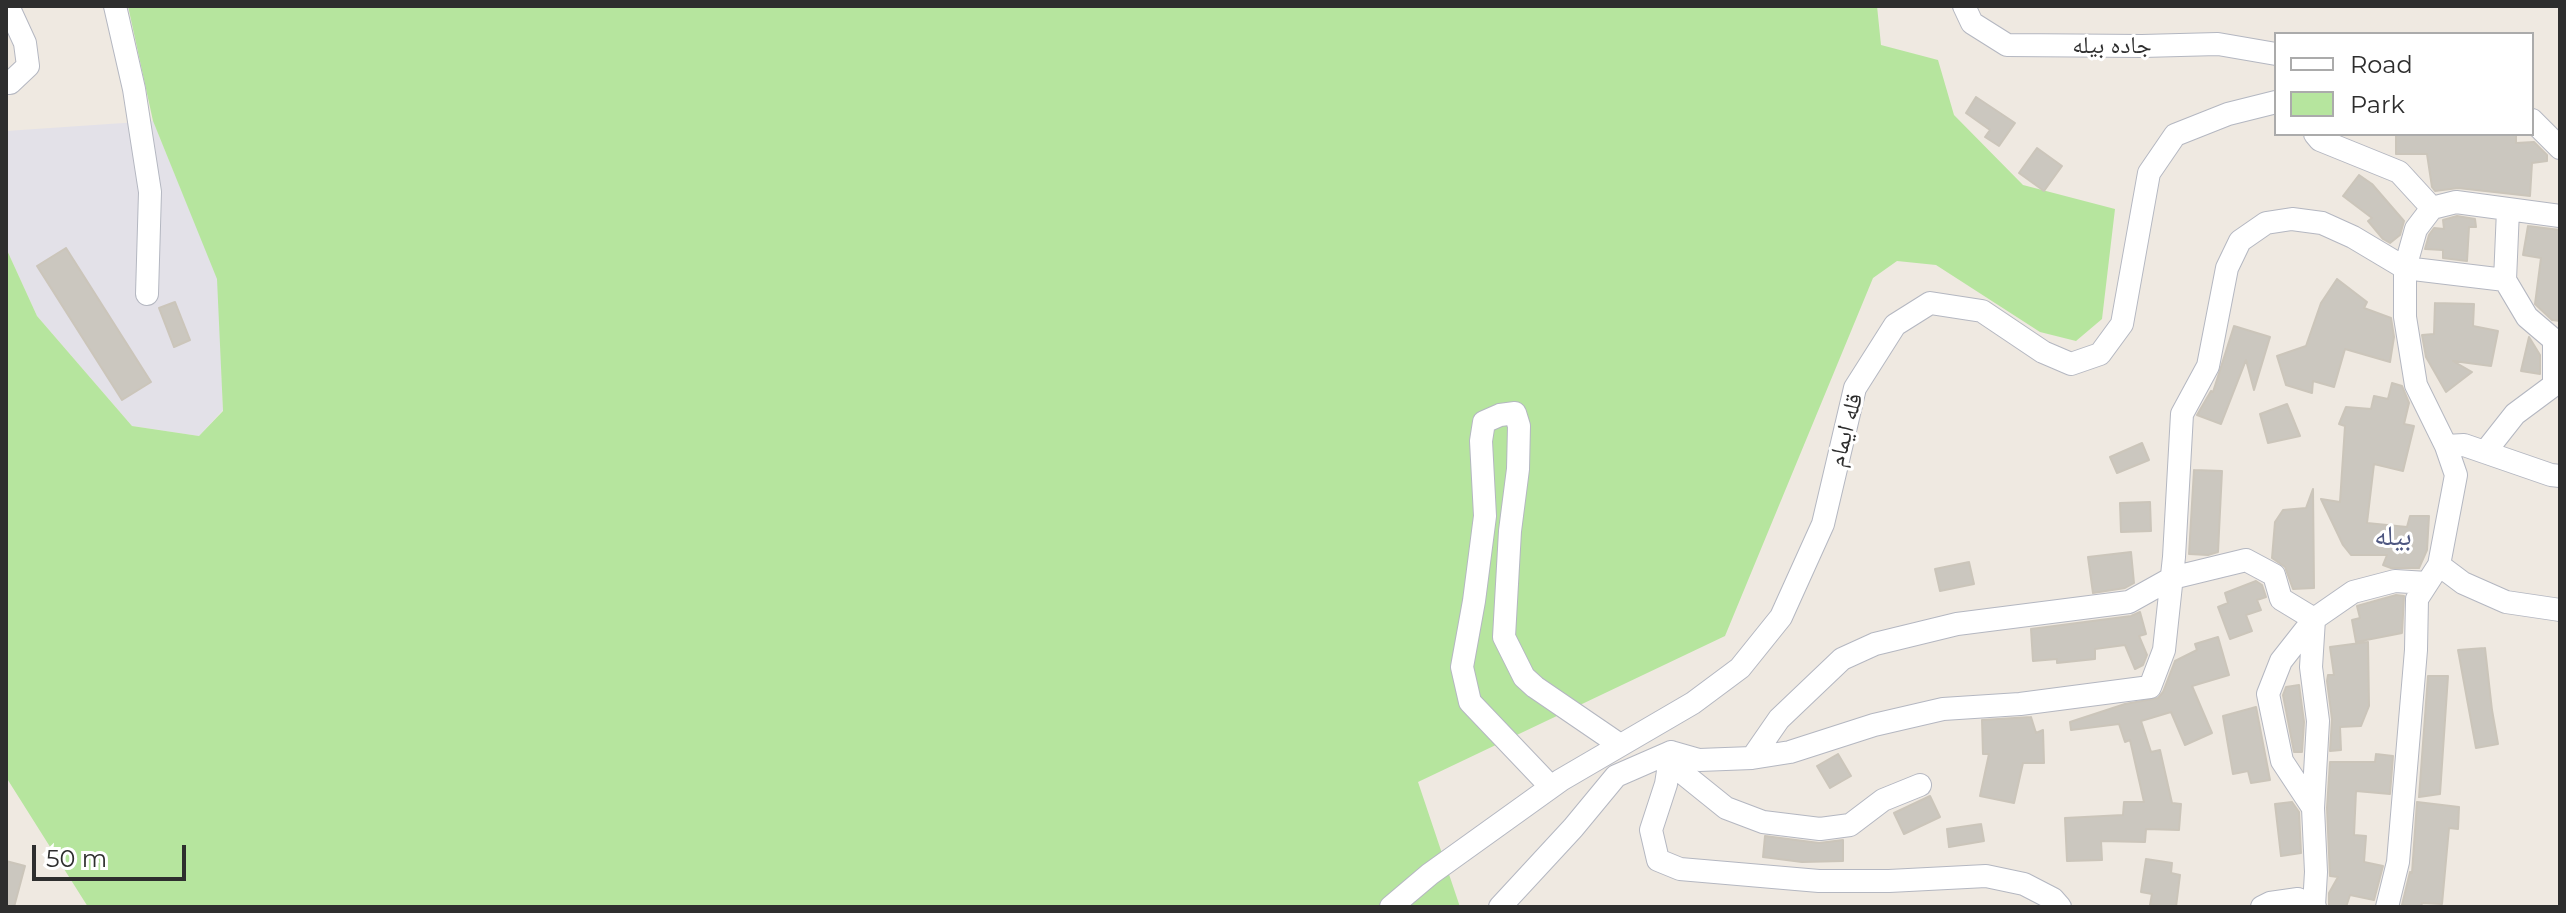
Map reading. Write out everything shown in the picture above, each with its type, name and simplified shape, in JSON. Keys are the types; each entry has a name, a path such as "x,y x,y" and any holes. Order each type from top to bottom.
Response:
{"street":[{"path":"6,83 10,83 28,66 25,43 8,6"},
{"path":"115,6 134,89 150,192 147,294"},
{"name":"جاده بیله","path":"1964,6 1972,23 2007,45 2218,44 2274,54"},
{"name":"قله ایمام","path":"1391,907 1430,874 1551,787 1693,703 1740,668 1781,617 1823,524 1855,388 1895,325 1930,303 1982,311 2043,352 2071,364 2100,354 2122,324 2149,173 2175,135 2228,114 2274,102"},
{"path":"2534,122 2560,148"},
{"path":"2317,136 2399,172 2432,208"},
{"path":"2387,907 2398,862 2416,650 2417,599 2433,574 2456,475 2446,446 2416,385 2405,317 2405,268 2416,229 2432,208 2456,202 2560,216"},
{"path":"2485,452 2515,414 2554,385 2554,340 2527,317 2505,280 2508,210"},
{"path":"1500,907 1616,776 1671,752 1699,760 1752,758 1790,752 1874,725 1943,709 2020,704 2150,687 2164,650 2172,578 2182,414 2208,366 2227,268 2240,241 2266,223 2292,219 2322,223 2353,237 2405,268 2505,280"},
{"path":"1551,787 1470,702 1462,667 1485,516 1481,441 1484,422 1500,415 1515,413 1519,426 1504,637 1524,677 1620,745"},
{"path":"2446,446 2464,445 2560,476"},
{"path":"1752,758 1779,719 1842,659 1875,644 1957,624 2129,602 2172,578 2246,560 2274,575 2281,599 2314,619"},
{"path":"2313,808 2282,761 2268,694 2281,661 2314,619 2353,592 2433,574 2506,602 2560,610"},
{"path":"2262,907 2298,899 2315,907 2313,808 2318,721 2311,667 2314,619"},
{"path":"1671,752 1685,775 1726,808 1763,822 1820,829 1850,825 1883,800 1920,785"},
{"path":"1671,752 1666,784 1651,830 1658,860 1680,869 1756,873 1819,881 1986,876 2024,884 2053,899 2060,907"}],"shaded area":[{"path":"153,121 218,279 223,410 199,436 132,426 37,316 6,248 6,131"}],"green space":[{"path":"128,6 1877,6 1881,45 1938,60 1954,115 2023,185 2115,209 2102,319 2076,341 2040,332 1936,265 1897,261 1873,278 1725,636 1418,782 1460,907 88,907 6,777 6,248 37,316 132,426 199,436 223,411 217,279 153,121"}],"building":[{"path":"1976,97 2015,123 1999,146 1985,137 1990,130 1966,113"},
{"path":"2396,136 2516,136 2516,143 2534,142 2547,155 2547,161 2532,163 2530,196 2458,188 2435,191 2427,154 2396,154"},
{"path":"2037,148 2062,166 2044,191 2019,173"},
{"path":"2359,175 2372,184 2404,221 2400,235 2390,243 2368,221 2372,218 2343,196"},
{"path":"2457,216 2475,219 2476,227 2469,227 2467,261 2443,258 2443,250 2425,249 2434,228 2444,229 2443,220"},
{"path":"2528,226 2560,230 2560,321 2552,320 2535,304 2541,258 2523,255"},
{"path":"66,248 151,382 122,400 37,266"},
{"path":"2337,279 2367,302 2364,308 2391,318 2394,337 2390,362 2345,349 2334,387 2313,381 2312,393 2286,385 2277,356 2306,346 2321,303"},
{"path":"175,302 190,340 174,347 159,308"},
{"path":"2435,303 2474,304 2473,326 2498,331 2491,366 2453,361 2472,372 2446,392 2426,357 2422,335 2434,334"},
{"path":"2234,326 2270,337 2254,390 2246,360 2221,424 2197,415 2213,392"},
{"path":"2529,337 2540,355 2540,374 2521,371"},
{"path":"2392,383 2402,386 2409,403 2404,424 2414,426 2403,471 2374,464 2367,523 2407,527 2410,516 2429,516 2427,550 2419,568 2383,565 2387,555 2351,555 2321,499 2340,502 2345,426 2339,424 2346,407 2371,409 2374,396 2388,399"},
{"path":"2287,404 2300,436 2268,443 2260,414"},
{"path":"2142,443 2149,460 2117,473 2110,457"},
{"path":"2194,470 2222,471 2218,552 2208,555 2189,554"},
{"path":"2313,489 2314,588 2293,589 2285,567 2272,558 2275,522 2283,510 2306,508"},
{"path":"2150,502 2151,531 2121,532 2120,503"},
{"path":"2131,552 2134,583 2125,588 2093,593 2088,557"},
{"path":"1969,562 1974,584 1940,591 1935,569"},
{"path":"2256,581 2262,585 2266,597 2257,600 2261,610 2246,615 2252,631 2230,639 2218,607 2228,603 2225,593"},
{"path":"2396,595 2404,596 2402,633 2356,642 2352,620 2360,618 2357,606"},
{"path":"2140,612 2146,634 2139,636 2147,655 2143,665 2135,669 2125,645 2095,649 2095,659 2057,663 2057,659 2033,661 2031,629 2131,616"},
{"path":"2218,637 2229,675 2192,686 2212,733 2185,745 2171,712 2141,721 2151,752 2160,750 2172,803 2181,804 2179,830 2146,829 2145,842 2101,841 2102,860 2067,861 2065,818 2123,815 2124,802 2144,802 2130,740 2125,742 2119,724 2071,730 2070,722 2125,704 2158,698 2175,661 2197,650 2195,644"},
{"path":"2368,642 2369,706 2361,726 2340,727 2341,750 2330,751 2332,719 2327,681 2328,675 2334,675 2330,647"},
{"path":"2485,648 2498,744 2476,748 2458,650"},
{"path":"2428,676 2448,676 2440,794 2419,797"},
{"path":"2299,685 2304,722 2302,752 2294,752 2283,695 2286,687"},
{"path":"2256,707 2270,780 2251,783 2248,771 2233,774 2223,716"},
{"path":"2031,717 2036,733 2043,730 2044,763 2023,763 2014,803 1980,796 1989,754 1983,754 1982,720"},
{"path":"1838,754 1851,776 1830,788 1817,766"},
{"path":"2376,754 2393,756 2390,794 2356,791 2354,835 2366,836 2364,862 2383,866 2374,900 2350,895 2346,907 2329,907 2329,893 2338,877 2330,876 2327,808 2330,762 2375,762"},
{"path":"1930,796 1940,817 1904,834 1894,813"},
{"path":"2292,802 2299,812 2301,853 2281,856 2275,804"},
{"path":"2417,802 2459,807 2458,829 2449,828 2442,904 2422,903 2421,907 2402,905 2412,873"},
{"path":"1981,824 1984,841 1949,847 1947,829"},
{"path":"1765,836 1819,843 1843,840 1843,861 1802,862 1763,857"},
{"path":"2146,859 2172,863 2171,873 2180,875 2176,907 2150,905 2152,894 2141,892"},
{"path":"6,861 25,866 14,907 6,907"}],"district":[{"name":"بیله","path":"2393,537"}]}
